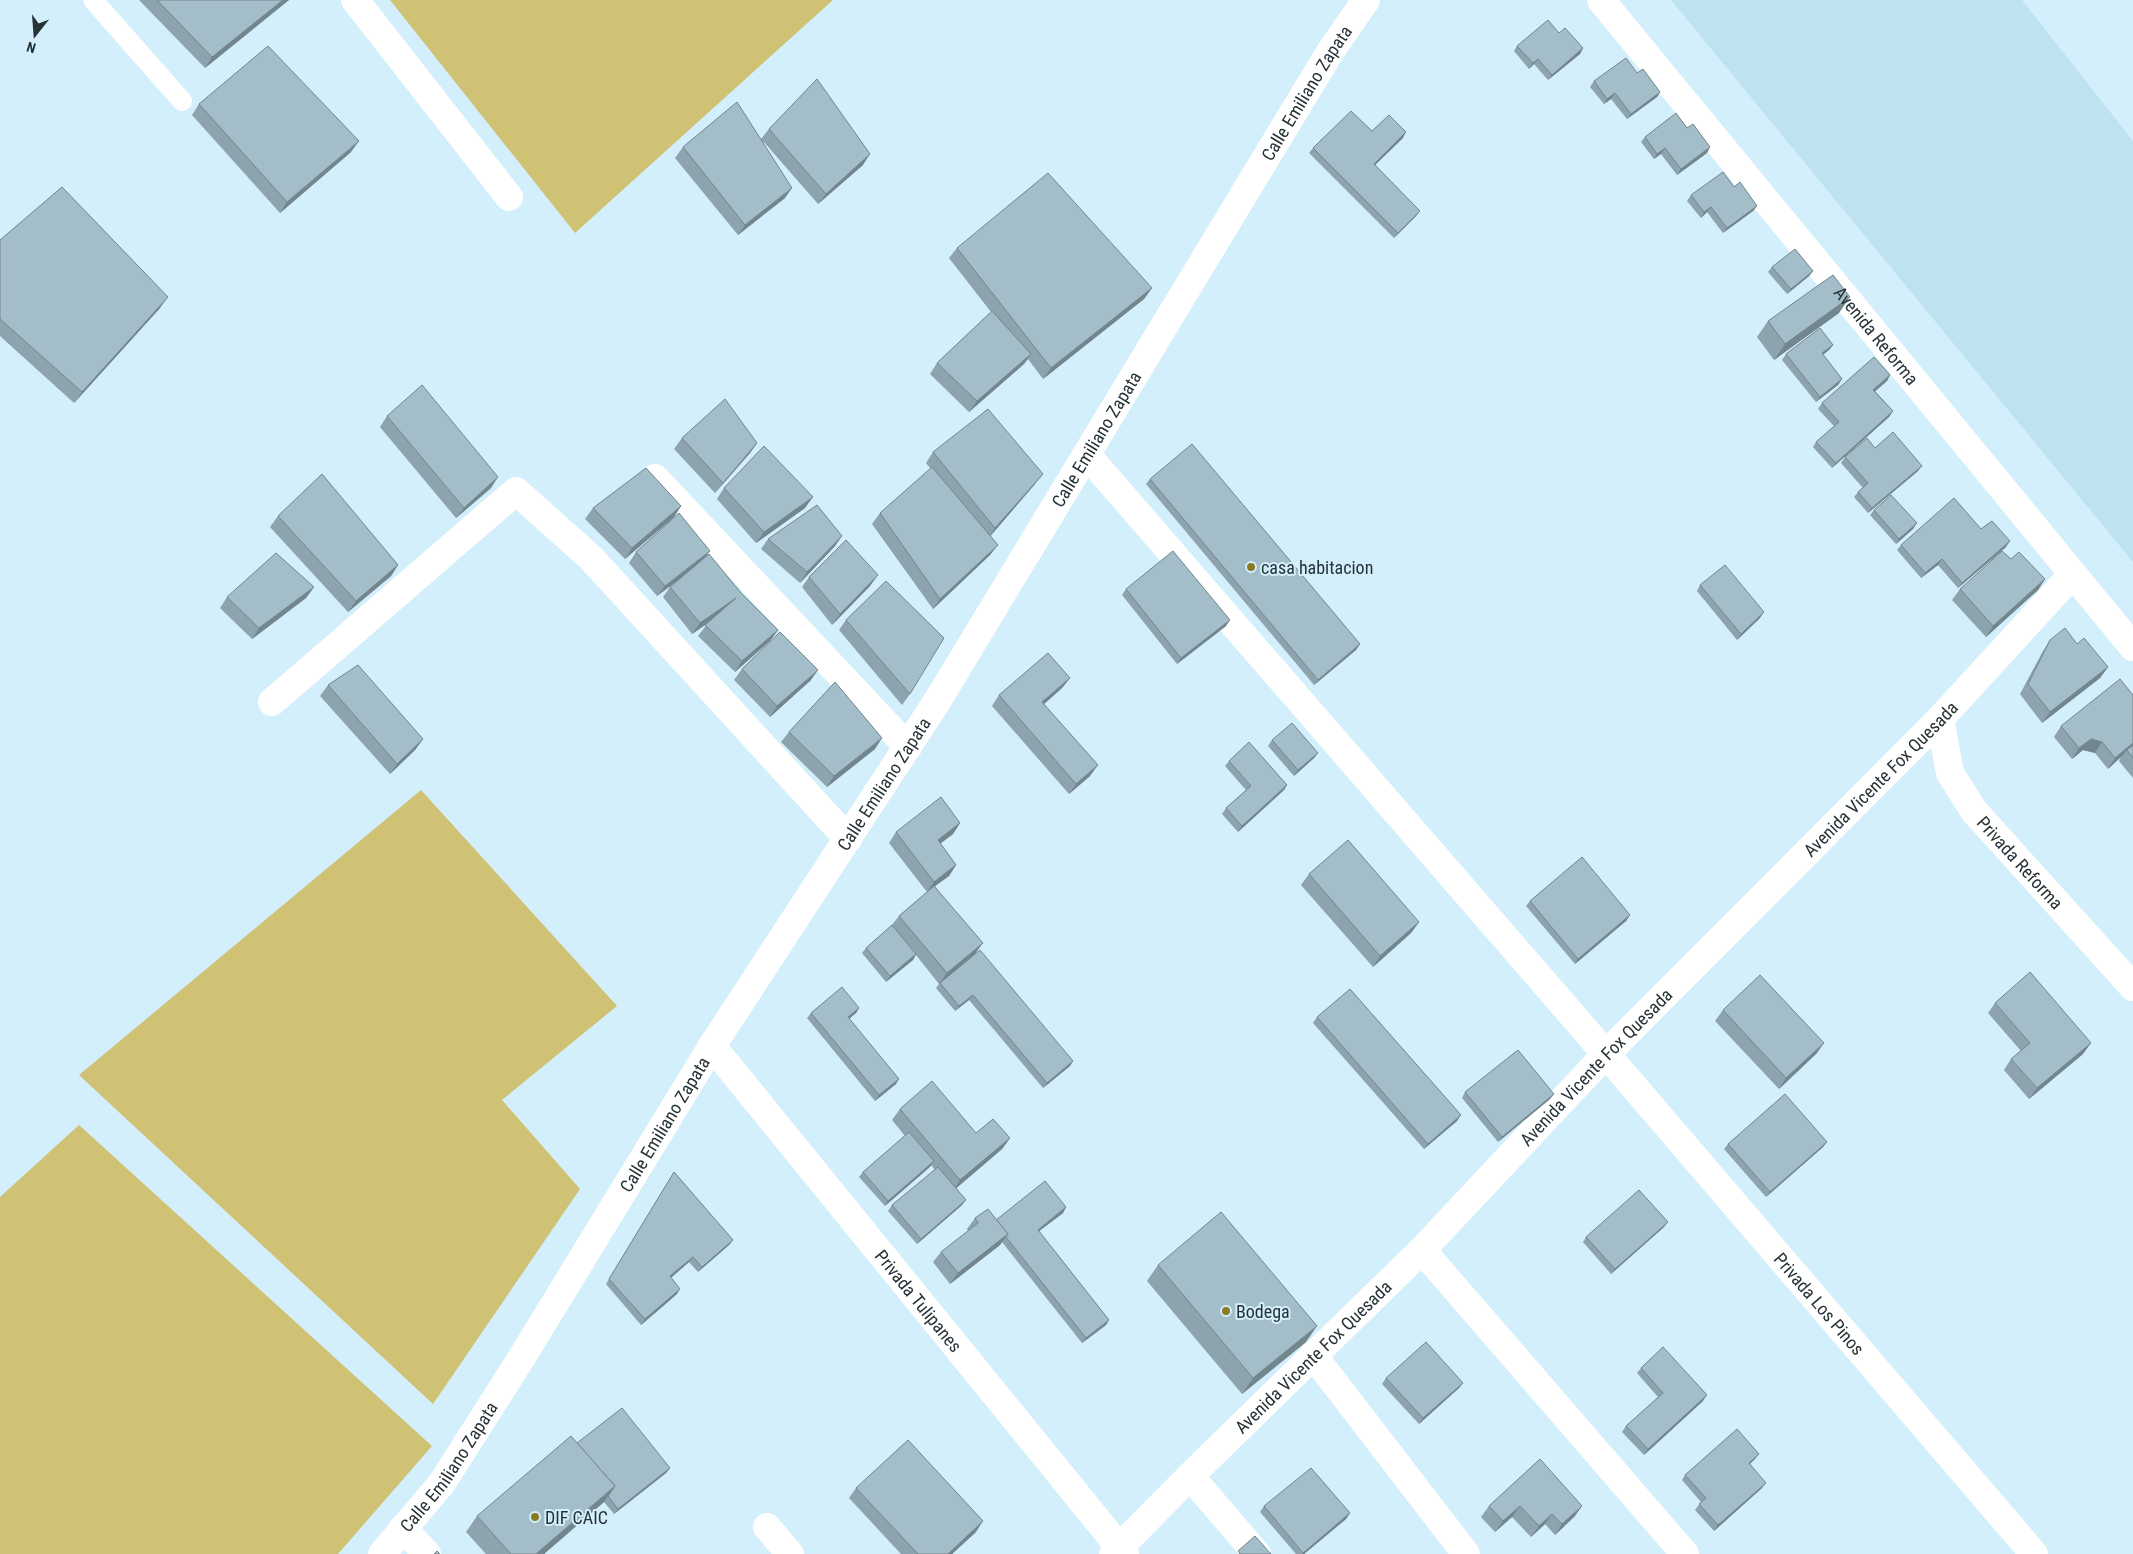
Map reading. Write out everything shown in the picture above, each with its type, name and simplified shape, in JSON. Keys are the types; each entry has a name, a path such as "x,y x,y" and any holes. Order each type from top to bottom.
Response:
{"street":[{"path":"355,0 509,197"},
{"name":"Calle Emiliano Zapata","path":"382,1554 442,1484 712,1046 908,746 1330,52 1366,0"},
{"name":"Avenida Reforma","path":"1601,0 2133,647"},
{"name":"Privada Los Pinos","path":"1086,455 1606,1054 2034,1554"},
{"path":"655,478 908,746"},
{"path":"272,702 516,491 591,558 848,838"},
{"name":"Avenida Vicente Fox Quesada","path":"1119,1552 1190,1476 1422,1250 1606,1054 1940,720 2072,575"},
{"name":"Privada Reforma","path":"1940,720 1950,773 1974,811 2133,987"},
{"name":"Privada Tulipanes","path":"712,1046 1119,1552"},
{"path":"1422,1250 1685,1554"},
{"path":"1314,1355 1466,1554"},
{"path":"1190,1476 1257,1554"},
{"path":"767,1527 790,1554"},
{"path":"403,1528 427,1554"}],"lane":[{"path":"93,0 182,102"}],"shaded area":[{"path":"390,0 833,0 575,233"},
{"path":"1671,0 2022,0 2133,141 2133,562"},
{"path":"421,790 617,1006 502,1100 580,1189 433,1404 79,1075"},
{"path":"79,1125 432,1446 338,1554 0,1554 0,1197"}],"building":[{"path":"157,0 283,0 212,57"},
{"path":"1548,20 1559,33 1565,28 1583,48 1552,75 1538,59 1533,63 1517,46"},
{"path":"268,46 359,141 287,202 199,104"},
{"path":"1626,58 1637,73 1643,69 1660,92 1631,114 1615,93 1607,99 1594,81"},
{"path":"817,79 870,154 826,194 769,129"},
{"path":"737,102 792,188 745,225 683,147"},
{"path":"1351,111 1372,131 1389,115 1406,132 1374,164 1420,211 1398,233 1313,148"},
{"path":"1676,113 1687,128 1693,124 1710,147 1681,169 1665,148 1657,154 1645,137"},
{"path":"1723,172 1734,187 1740,182 1757,206 1727,228 1711,207 1704,212 1691,195"},
{"path":"1048,173 1152,288 1051,368 957,248"},
{"path":"62,187 168,297 82,392 0,319 0,240"},
{"path":"1795,249 1813,271 1791,289 1772,267"},
{"path":"1833,275 1850,297 1785,344 1768,321"},
{"path":"992,311 1031,354 977,401 937,363"},
{"path":"1820,328 1833,345 1822,353 1842,379 1820,397 1786,354"},
{"path":"1874,357 1890,375 1873,390 1893,411 1836,463 1816,442 1839,422 1822,403"},
{"path":"422,385 498,477 464,508 387,416"},
{"path":"725,399 757,443 723,483 682,438"},
{"path":"988,409 1043,474 995,528 933,452"},
{"path":"1893,432 1922,466 1872,508 1858,492 1868,483 1845,457 1867,438 1875,448"},
{"name":"casa habitacion","path":"1192,444 1360,644 1318,680 1150,479"},
{"path":"764,446 813,497 764,532 724,488"},
{"path":"932,467 998,545 940,599 880,513"},
{"path":"646,468 681,506 632,548 593,508"},
{"path":"322,474 398,565 356,601 278,516"},
{"path":"1891,495 1917,523 1899,539 1874,510"},
{"path":"1954,498 1981,529 1992,521 2010,541 1962,583 1942,559 1925,573 1901,545"},
{"path":"817,505 842,536 807,572 768,539"},
{"path":"679,513 710,551 665,586 636,552"},
{"path":"846,540 878,575 840,614 809,577"},
{"path":"1173,551 1230,620 1181,658 1126,589"},
{"path":"2002,551 2011,559 2019,552 2045,579 1993,626 1960,589"},
{"path":"276,553 314,587 259,628 227,597"},
{"path":"709,554 741,593 778,630 742,661 705,625 736,598 700,623 670,587"},
{"path":"1725,565 1764,612 1741,634 1700,585"},
{"path":"886,581 944,638 910,694 846,620"},
{"path":"2065,628 2077,644 2084,638 2108,667 2050,712 2028,684 2050,640"},
{"path":"780,632 818,670 777,706 742,669"},
{"path":"1048,653 1070,678 1042,702 1098,765 1076,784 999,695"},
{"path":"358,665 423,739 397,764 328,685"},
{"path":"2120,679 2133,695 2133,743 2115,758 2102,742 2091,739 2079,748 2061,726"},
{"path":"835,682 882,738 834,776 789,732"},
{"path":"1292,723 1318,753 1298,770 1272,740"},
{"path":"1249,742 1287,785 1242,826 1226,808 1251,786 1229,761"},
{"path":"2133,745 2133,758 2127,750"},
{"path":"941,797 960,823 938,840 956,865 934,882 896,832"},
{"path":"1348,840 1419,922 1380,956 1309,874"},
{"path":"1582,857 1630,915 1578,959 1530,901"},
{"path":"934,886 983,943 947,973 899,916"},
{"path":"892,925 916,954 890,976 866,948"},
{"path":"980,950 1073,1061 1047,1083 973,995 959,1006 940,983"},
{"path":"2030,972 2091,1043 2037,1088 2011,1059 2030,1043 1995,1003"},
{"path":"1760,975 1824,1043 1786,1078 1723,1010"},
{"path":"842,987 859,1008 848,1017 899,1079 879,1095 811,1013"},
{"path":"1350,989 1461,1115 1428,1144 1317,1017"},
{"path":"1518,1050 1554,1094 1502,1137 1465,1092"},
{"path":"932,1081 976,1133 993,1119 1010,1138 960,1180 900,1109"},
{"path":"1785,1094 1827,1142 1770,1192 1728,1144"},
{"path":"909,1132 934,1161 888,1201 863,1172"},
{"path":"938,1167 966,1200 921,1239 892,1205"},
{"path":"674,1172 733,1240 702,1267 693,1257 670,1276 680,1289 645,1319 609,1279"},
{"path":"1045,1181 1066,1207 1038,1230 1109,1320 1086,1338 1006,1237 1008,1234 996,1220"},
{"path":"1639,1190 1668,1222 1615,1269 1586,1237"},
{"path":"988,1209 1008,1234 958,1273 941,1252 978,1223 975,1218"},
{"name":"Bodega","path":"1221,1212 1317,1326 1253,1378 1158,1265"},
{"path":"1426,1342 1463,1383 1423,1418 1386,1378"},
{"path":"1663,1347 1707,1395 1648,1449 1626,1426 1663,1393 1641,1368"},
{"path":"622,1408 670,1468 618,1509 608,1496 615,1486 577,1443"},
{"path":"1737,1429 1759,1454 1749,1463 1766,1483 1718,1525 1699,1504 1706,1498 1685,1475"},
{"name":"DIF CAIC","path":"571,1436 615,1486 536,1554 511,1554 477,1516"},
{"path":"908,1440 983,1521 948,1554 918,1554 856,1488"},
{"path":"1540,1459 1582,1506 1562,1524 1552,1514 1539,1526 1520,1506 1503,1521 1489,1506"},
{"path":"1311,1468 1350,1513 1303,1553 1264,1506"},
{"path":"1255,1536 1271,1554 1240,1554 1238,1551"}],"place":[{"name":"casa habitacion","path":"1251,567"},
{"name":"Bodega","path":"1226,1311"},
{"name":"DIF CAIC","path":"535,1517"}]}
